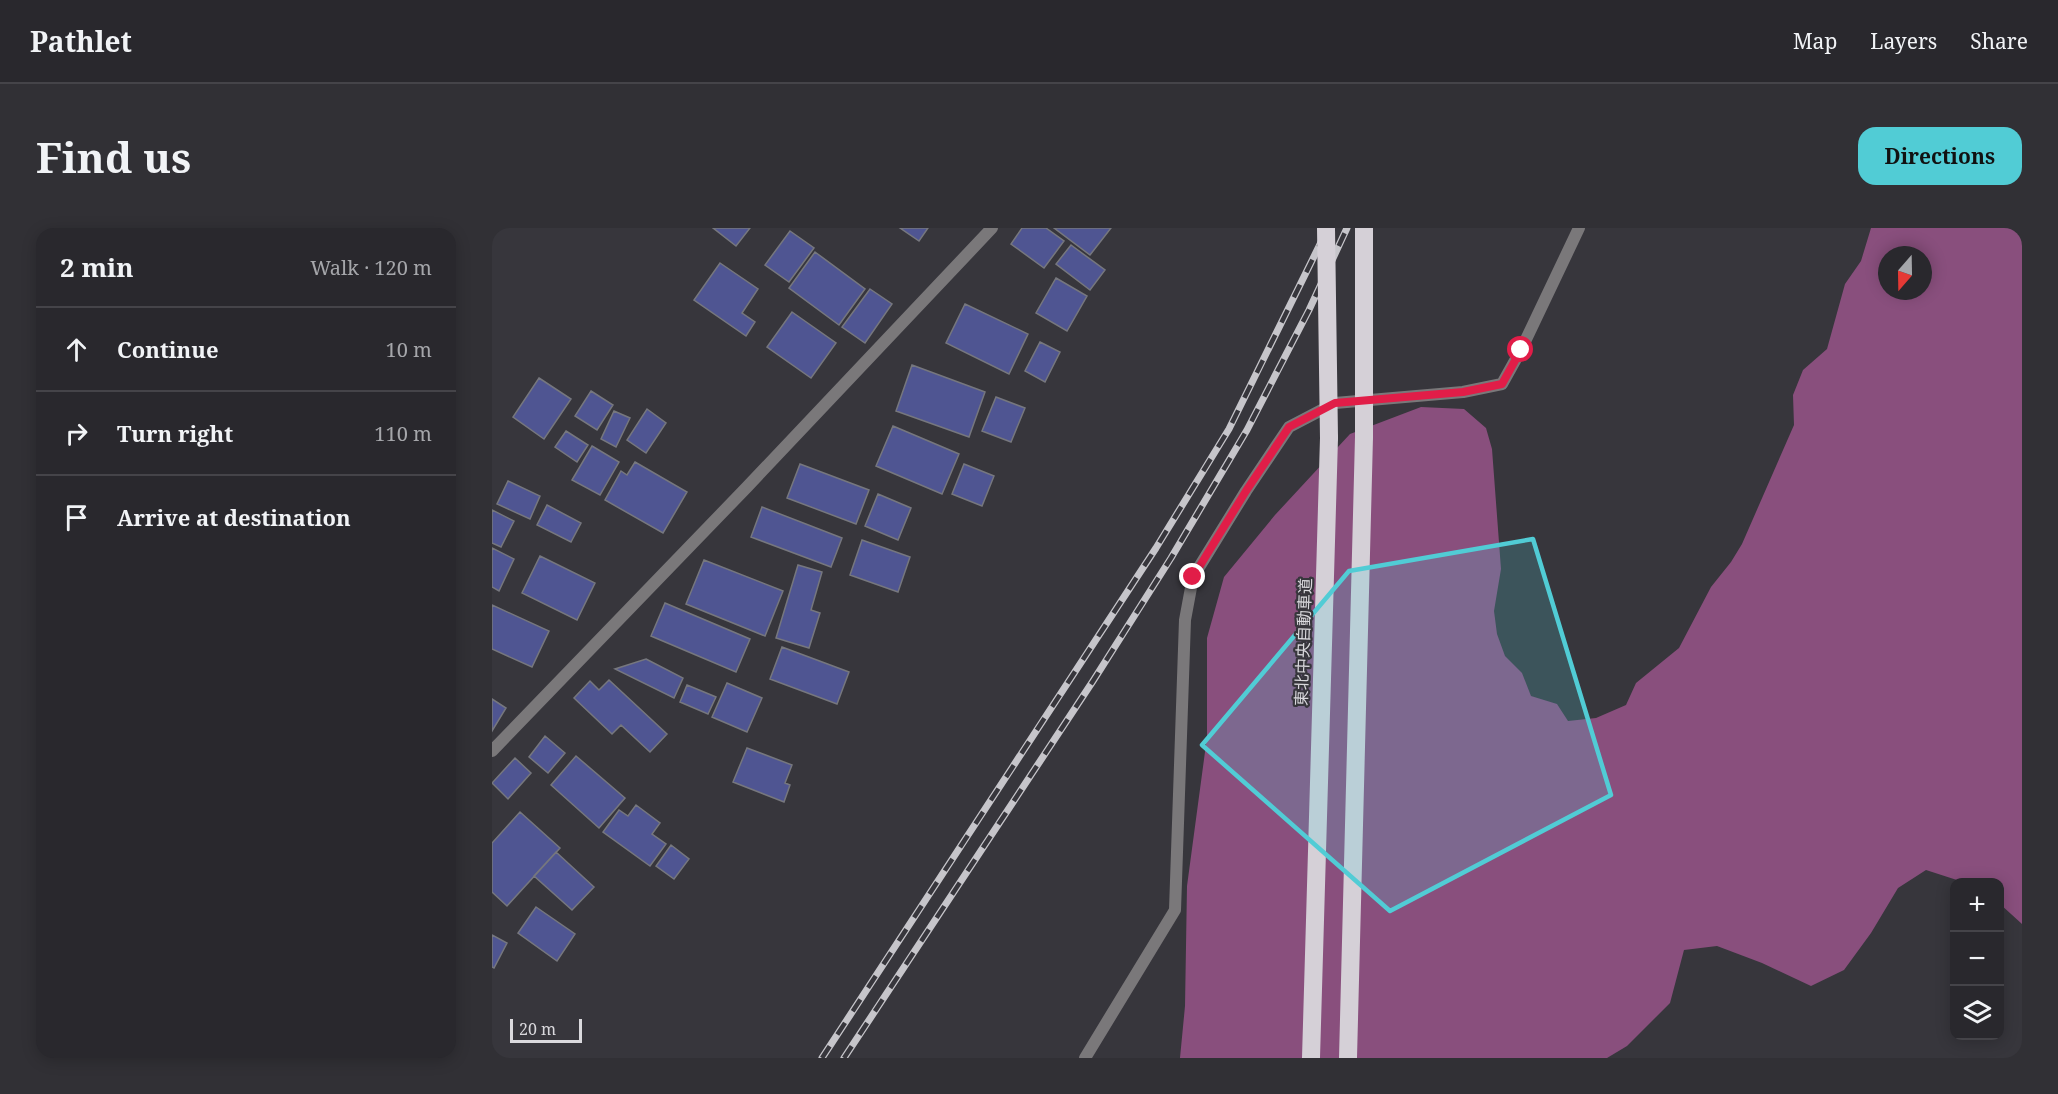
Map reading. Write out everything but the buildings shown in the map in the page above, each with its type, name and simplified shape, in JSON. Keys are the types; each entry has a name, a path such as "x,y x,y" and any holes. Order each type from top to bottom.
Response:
{"highway":[{"name":"東北中央自動車道","path":"1311,1058 1329,438 1326,228"},
{"path":"1348,1058 1364,437 1364,228"}],"street":[{"path":"492,751 992,228"},
{"path":"1085,1058 1175,910 1185,620 1193,577 1289,427 1335,403 1463,392 1502,384 1521,350 1579,228"}],"highlighted area":[{"path":"1533,539 1611,795 1390,911 1202,745 1349,571"}],"shaded area":[{"path":"1871,228 2022,228 2022,924 2004,908 2004,878 1951,878 1926,870 1898,888 1871,933 1844,970 1811,986 1762,963 1717,946 1684,950 1670,1003 1627,1046 1607,1058 1180,1058 1185,1006 1187,886 1207,737 1207,638 1224,577 1275,515 1350,434 1421,407 1464,409 1486,428 1492,449 1501,569 1494,611 1497,634 1505,656 1522,673 1531,696 1557,704 1568,721 1596,718 1626,705 1636,683 1679,648 1711,587 1742,544 1794,425 1793,395 1803,370 1827,349 1845,284 1861,261"}],"railway":[{"path":"822,1058 1156,548 1229,429 1328,228"},
{"path":"844,1058 1093,681 1171,558 1247,430 1309,310 1347,228"}],"route":[{"path":"1193,577 1289,427 1335,403 1463,392 1502,384 1521,350"}]}
